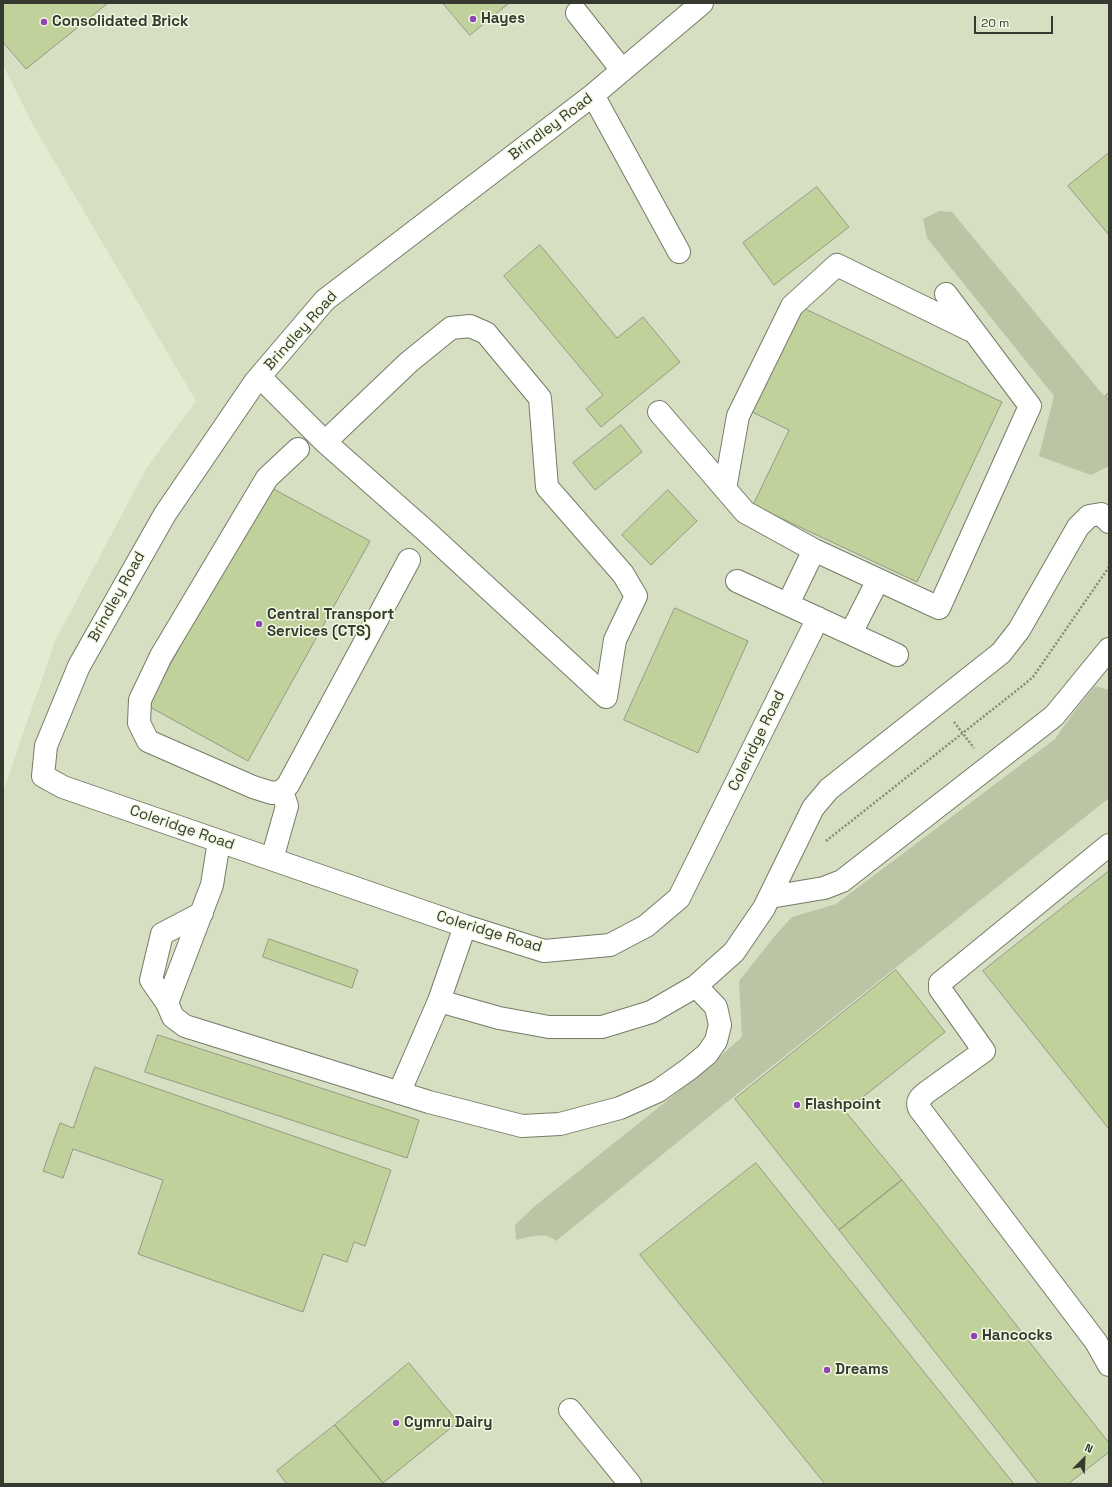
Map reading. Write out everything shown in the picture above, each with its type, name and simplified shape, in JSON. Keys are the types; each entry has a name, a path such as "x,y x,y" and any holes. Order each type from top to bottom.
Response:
{"street":[{"name":"Brindley Road","path":"42,776 46,746 79,666 165,514 260,376 325,300 593,95 702,3"},
{"path":"577,13 622,70"},
{"path":"593,95 679,252"},
{"path":"725,490 738,416 792,306 837,265 973,331"},
{"path":"659,412 745,512 814,550 939,608 1030,406 946,294"},
{"path":"260,376 325,442 434,539 606,697 615,640 636,596 623,574 547,487 540,398 486,333 470,326 451,328 409,362 325,442"},
{"path":"298,449 267,478 161,656 140,700 139,723 148,741 253,787 272,793 282,791 288,785 409,560"},
{"path":"439,1000 499,1018 549,1027 602,1027 651,1012 696,986 734,952 764,908 813,808 828,790 1001,654 1019,630 1078,527 1089,516 1101,514 1109,522"},
{"path":"788,604 814,550"},
{"path":"851,633 878,580"},
{"path":"737,581 897,654"},
{"name":"Coleridge Road","path":"42,776 63,787 465,926 544,951 610,945 646,926 679,898 818,618"},
{"path":"770,897 824,888 842,881 1054,716 1109,649"},
{"path":"272,859 287,806 282,791"},
{"path":"167,1003 212,885 219,841"},
{"path":"1109,844 940,984 940,989 984,1051 926,1092 919,1099 918,1103 919,1108 1096,1342 1109,1365"},
{"path":"202,913 162,934 151,980 167,1003 173,1017 185,1026 429,1102 522,1126 560,1124 620,1108 658,1090 689,1069 707,1054 716,1040 720,1024 716,1007 696,986"},
{"path":"399,1093 439,1000 465,926"},
{"path":"570,1410 630,1484"}],"path":[{"path":"822,844 1033,677 1109,567"},
{"path":"939,702 988,767"}],"shaded area":[{"path":"3,3 1109,3 1109,1484 3,1484 3,792 55,641 146,469 196,401 34,127 3,65"},
{"path":"939,211 952,212 1109,402 1109,466 1091,475 1039,456 1054,396 927,238 923,219"},
{"path":"1095,686 1109,690 1109,798 727,1102 556,1241 542,1235 516,1240 515,1225 535,1206 698,1076 742,1037 739,981 792,917 836,904 1055,739"}],"building":[{"name":"Consolidated Brick","path":"3,3 108,3 26,69 3,42"},
{"name":"Hayes","path":"443,3 509,3 470,35"},
{"path":"1109,153 1109,235 1068,186"},
{"path":"817,187 849,227 774,285 743,243"},
{"path":"540,245 617,338 643,317 680,362 601,427 586,409 603,395 504,276"},
{"path":"799,306 1002,402 917,582 753,505 789,430 750,411"},
{"path":"1109,393 1109,402 1105,396"},
{"path":"621,425 642,452 595,490 573,463"},
{"name":"Central Transport Services (CTS)","path":"268,486 370,541 248,761 148,706"},
{"path":"668,490 697,521 651,565 622,535"},
{"path":"675,608 748,641 698,753 624,720"},
{"path":"1109,871 1109,1129 983,971"},
{"path":"269,939 358,970 352,988 263,957"},
{"name":"Flashpoint","path":"896,970 945,1032 845,1111 902,1180 839,1230 735,1099"},
{"path":"158,1035 419,1120 407,1158 145,1072"},
{"path":"95,1067 391,1170 365,1246 354,1242 347,1262 323,1254 303,1312 138,1254 163,1180 73,1149 63,1178 43,1171 60,1123 73,1128"},
{"name":"Dreams","path":"756,1163 1014,1484 825,1484 640,1255"},
{"name":"Hancocks","path":"902,1180 1109,1443 1109,1452 1068,1484 1039,1484 839,1230"},
{"name":"Cymru Dairy","path":"409,1363 458,1422 383,1483 335,1425"},
{"path":"335,1425 384,1484 287,1484 277,1471"}],"place":[{"name":"Hayes","path":"473,19"},
{"name":"Consolidated Brick","path":"44,22"},
{"name":"Central Transport Services (CTS)","path":"259,624"},
{"name":"Flashpoint","path":"797,1105"},
{"name":"Hancocks","path":"974,1336"},
{"name":"Dreams","path":"827,1370"},
{"name":"Cymru Dairy","path":"396,1423"}]}
